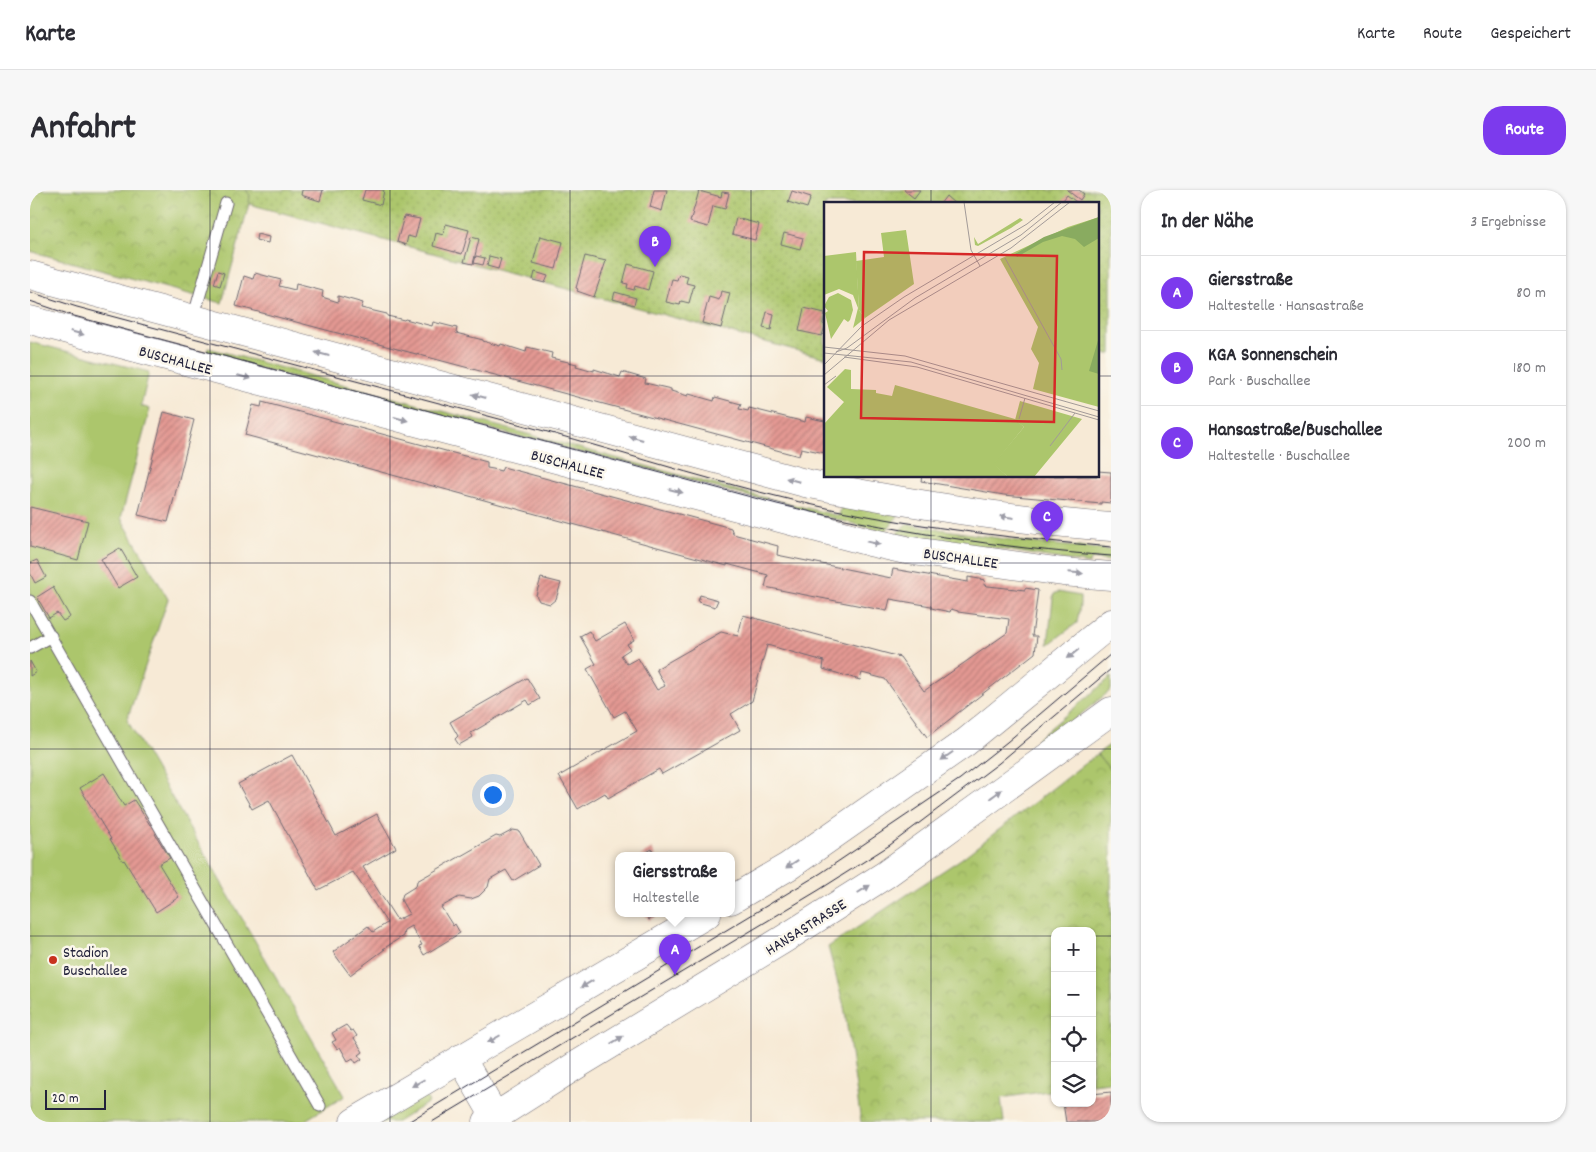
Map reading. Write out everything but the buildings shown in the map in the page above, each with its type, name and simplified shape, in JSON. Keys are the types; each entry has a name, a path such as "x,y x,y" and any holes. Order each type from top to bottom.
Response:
{"main road":[{"path":"30,275 805,483 893,500 982,514 1055,523 1111,527"},
{"name":"BUSCHALLEE","path":"30,320 870,542 906,550 1063,572 1111,576"},
{"path":"735,898 789,866 966,742 1111,623"},
{"name":"HANSASTRASSE","path":"493,1120 575,1066 789,936 885,875 1111,711"},
{"path":"354,1122 702,917"},
{"path":"460,1058 493,1120"}],"lane":[{"path":"193,319 226,203"},
{"path":"30,600 320,1106"},
{"path":"30,648 51,636"}],"green space":[{"path":"30,190 246,190 250,195 249,204 222,303 30,251"},
{"path":"246,190 1111,190 1111,354 1098,354 1098,202 824,202 824,358 249,204 250,195"},
{"path":"30,342 149,372 141,406 150,409 121,518 168,599 127,720 345,1096 302,1122 30,1122"},
{"path":"208,348 746,493 839,516 843,499 885,506 884,513 899,515 885,532 206,355"},
{"path":"906,524 1024,542 1111,550 1111,561 1092,559 1089,564 989,547 937,546 911,543 912,536 896,534"},
{"path":"1058,592 1080,596 1077,623 1048,644 1053,598 1054,594"},
{"path":"1111,677 1111,690 1049,740 1036,740"},
{"path":"1111,744 1111,771 1097,754"},
{"path":"1097,754 1111,771 1111,1082 1096,1084 1096,927 1051,927 1051,1091 1001,1098 1004,1122 861,1122 844,1006 828,947 961,859"},
{"path":"424,1093 429,1102 397,1122 376,1122"}],"tram line":[{"path":"30,292 77,307 537,429 798,502 938,528 1111,547"},
{"path":"30,301 74,316 777,504 943,537 1069,553 1111,556"},
{"path":"408,1122 821,873 960,779 1111,654"},
{"path":"432,1122 819,890 890,845 999,763 1111,669"}],"place":[{"name":"KGA Sonnenschein","path":"655,267"},
{"name":"Hansastraße/Buschallee","path":"1047,542"},
{"name":"Stadion Buschallee","path":"53,960"},
{"name":"Giersstraße","path":"675,975"}]}
